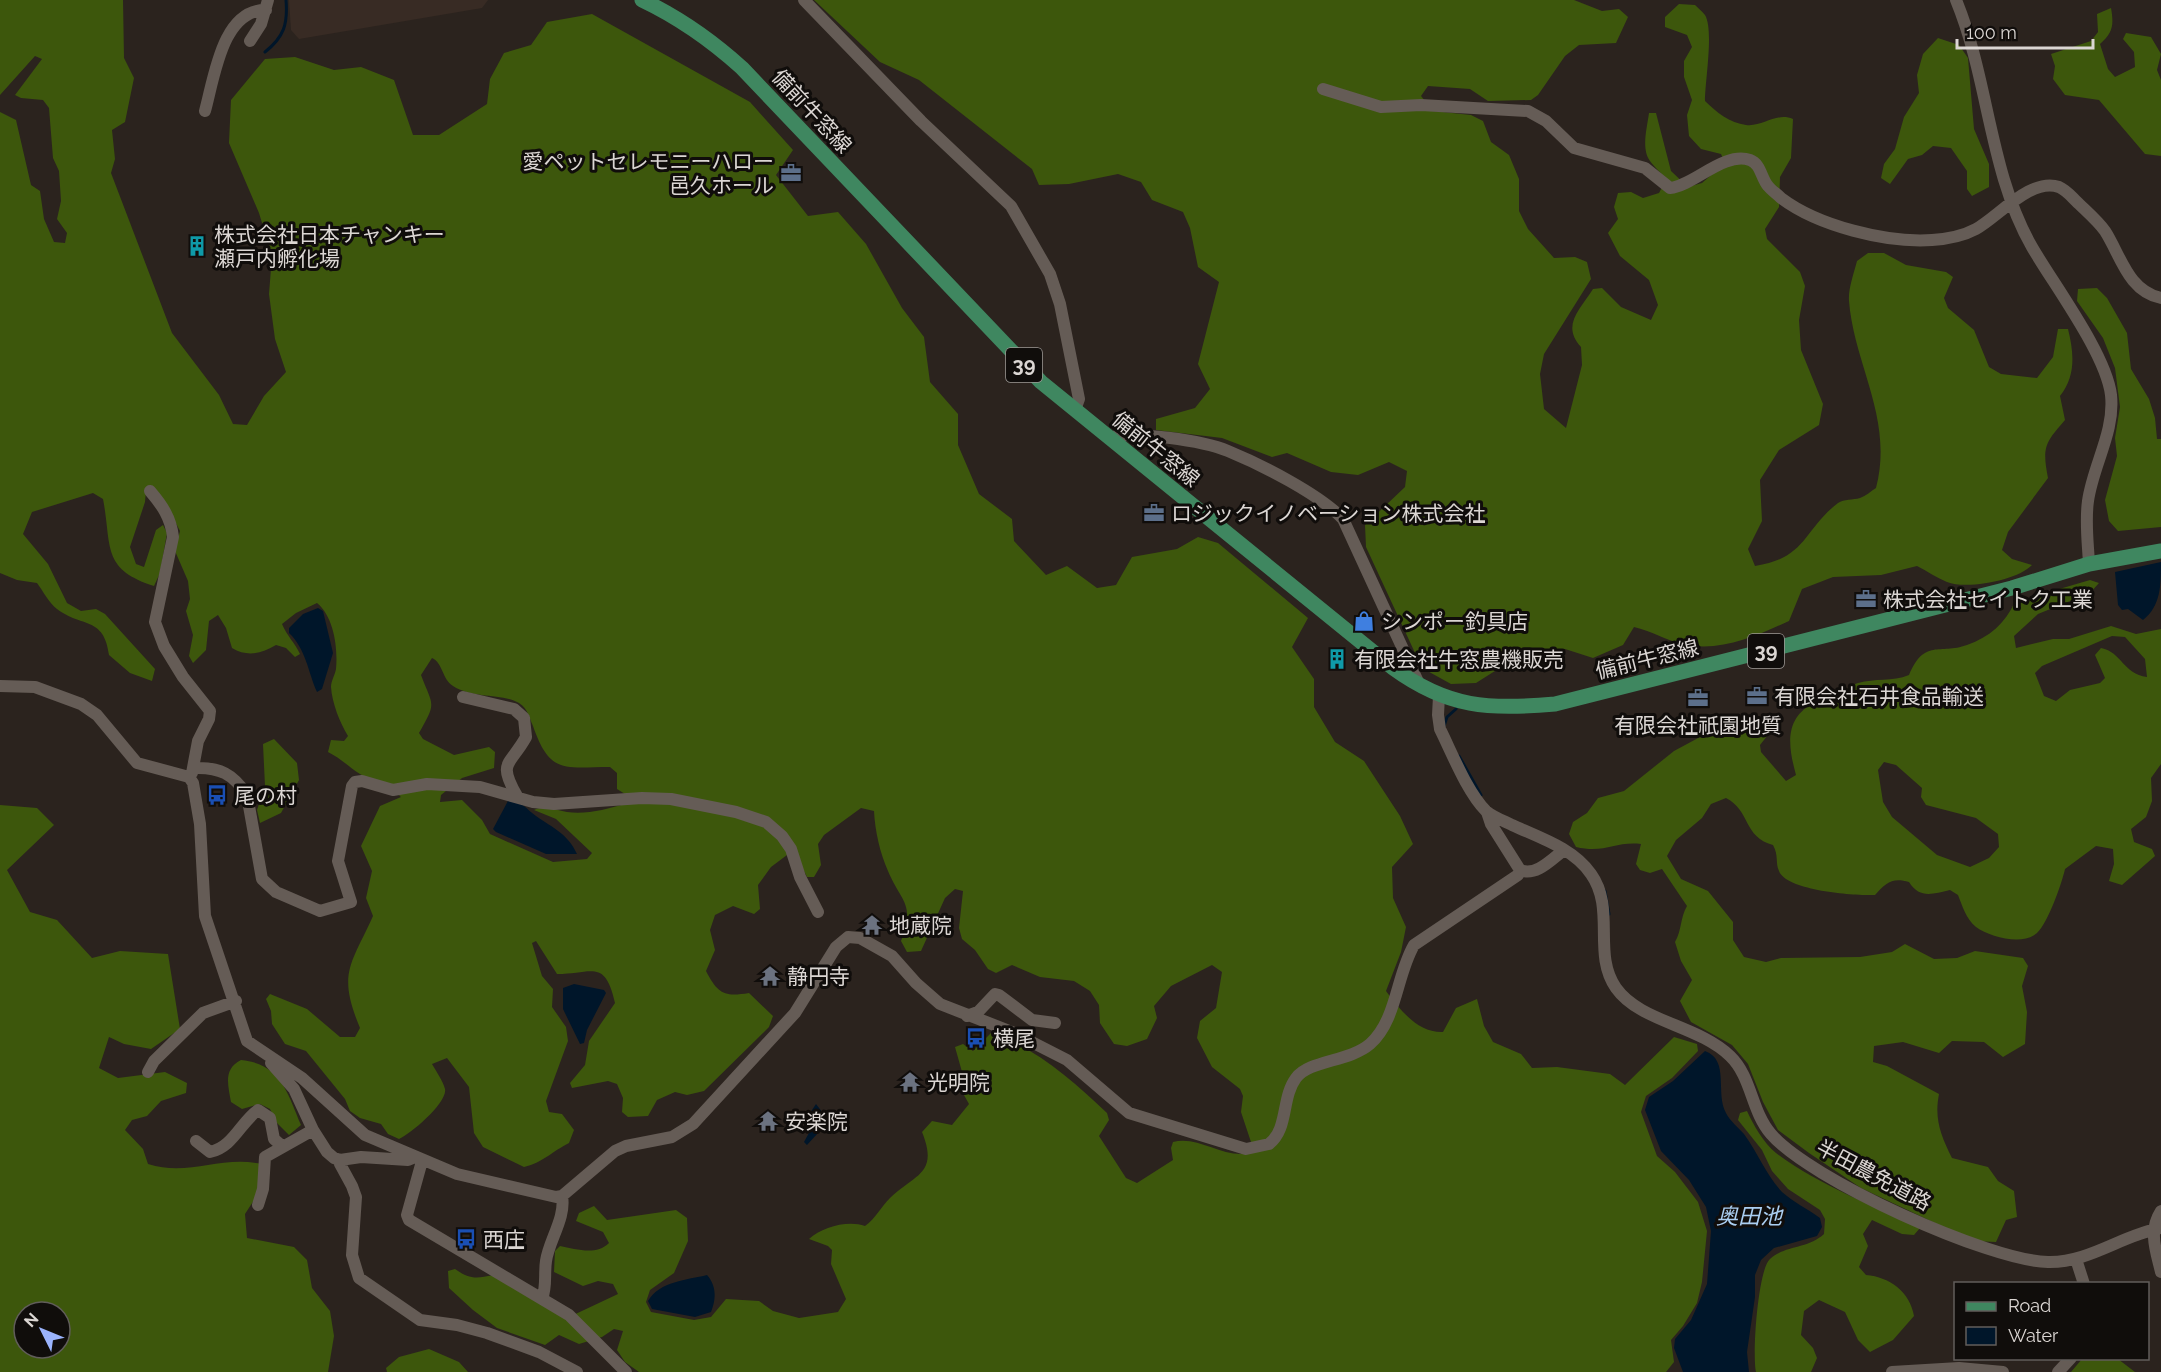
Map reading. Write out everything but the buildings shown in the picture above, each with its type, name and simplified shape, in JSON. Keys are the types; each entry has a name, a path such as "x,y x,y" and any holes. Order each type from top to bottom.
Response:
{"main road":[{"name":"備前牛窓線","path":"642,0 683,21 710,40 742,68 998,340 1041,382 1420,687 1439,696 1504,709 1555,705 2012,588 2090,564 2161,551"}],"street":[{"path":"804,0 921,121 1011,206 1050,274 1060,304 1079,399 1075,410"},
{"path":"1956,0 1973,46 2011,202 2032,247 2103,364 2111,394 2111,418 2088,500 2087,532 2090,564"},
{"path":"250,41 267,5"},
{"path":"205,111 226,36 244,17 267,5"},
{"path":"1323,90 1381,107 1421,105 1528,111 1546,121 1574,148 1646,168 1670,188 1679,187 1696,176 1725,163 1734,160 1750,160 1760,169 1767,186 1783,199 1815,215 1872,237 1932,240 1955,237 1984,224 2011,202 2042,186 2061,188 2104,230 2130,278 2140,289 2161,298"},
{"path":"1110,438 1121,434 1138,435 1226,450 1330,505 1343,519 1420,687"},
{"path":"150,491 165,510 172,525 172,537 155,622 164,646 183,677 210,711 209,719 198,741 192,772 200,824 205,916 236,1000 247,1041 302,1078 365,1135 418,1160 457,1174 542,1195 562,1196"},
{"path":"0,686 18,684 35,687 81,704 97,715 137,763 192,772 220,770 229,773 248,795 262,879 276,892 320,911 351,902 339,855 352,786 355,782 362,781 393,790 419,784 455,785 517,796 533,802 554,804 642,798 705,804 766,822 782,836 791,849 800,877 818,912"},
{"path":"1439,696 1440,729 1487,812 1491,824 1520,870 1527,873 1535,871 1564,850"},
{"path":"464,697 514,709 524,718 526,737 509,759 506,769 508,780 517,796"},
{"name":"半田農免道路","path":"1487,812 1564,850 1587,869 1602,898 1605,957 1608,974 1617,990 1632,1004 1687,1028 1730,1056 1747,1083 1762,1122 1785,1147 1842,1184 1930,1227 1972,1243 2020,1258 2048,1262 2076,1259 2157,1228"},
{"path":"542,1299 546,1284 545,1262 557,1229 562,1196 615,1151 672,1137 693,1124 795,1013 836,947 848,937 860,938 892,956 927,994 940,1004 1012,1032 1067,1060 1123,1108 1142,1119 1221,1143 1246,1149 1257,1148 1276,1139 1281,1128 1288,1095 1296,1078 1315,1066 1355,1054 1379,1034 1388,1021 1406,959 1414,945 1500,888 1520,870"},
{"path":"967,1016 978,1012 995,994 1032,1020 1055,1023"},
{"path":"148,1072 154,1061 204,1013 236,1000"},
{"path":"264,1053 265,1058 294,1089 313,1130 327,1152 340,1160 361,1157 418,1160"},
{"path":"196,1141 210,1152 217,1150 234,1138 258,1110 270,1118 274,1139 282,1146"},
{"path":"258,1205 263,1189 265,1157 313,1130"},
{"path":"340,1160 356,1197 352,1255 358,1278 420,1320 457,1325 487,1333 539,1352 577,1372"},
{"path":"418,1160 407,1215 409,1220 576,1321 626,1372"},
{"path":"2161,1211 2157,1228 2161,1272"},
{"path":"2076,1259 2083,1282"},
{"path":"2058,1372 2070,1360"},
{"path":"1892,1372 1959,1368 2003,1372"}],"shaded area":[{"path":"289,0 488,0 482,8 299,39 291,30"}],"green space":[{"path":"0,0 123,0 124,58 134,78 125,122 112,130 115,159 111,173 172,333 219,395 233,424 247,425 264,396 286,372 275,339 269,294 272,256 259,213 229,143 231,100 265,59 295,57 334,70 361,67 394,80 413,135 439,135 487,104 490,79 504,53 531,45 547,22 592,14 750,102 793,150 776,175 808,216 838,212 866,244 902,308 924,337 930,382 958,414 958,445 979,494 1012,519 1014,541 1046,575 1067,566 1097,588 1116,585 1132,557 1177,549 1198,537 1218,543 1308,618 1292,647 1314,679 1314,707 1335,742 1364,761 1400,816 1413,844 1392,867 1393,898 1406,927 1401,952 1386,991 1410,1019 1426,1029 1443,1032 1456,1008 1477,999 1484,1026 1493,1042 1521,1054 1532,1068 1557,1067 1610,1074 1625,1085 1674,1037 1697,1044 1698,1051 1672,1078 1646,1096 1641,1112 1657,1156 1675,1172 1698,1202 1707,1231 1702,1282 1697,1303 1671,1340 1674,1362 1666,1372 639,1372 625,1362 617,1350 623,1331 614,1329 602,1337 579,1344 559,1335 545,1345 497,1328 473,1310 449,1288 448,1271 455,1269 464,1275 473,1277 493,1275 567,1318 618,1294 613,1284 598,1281 583,1286 554,1272 555,1251 560,1246 592,1250 609,1243 603,1232 576,1221 579,1213 594,1206 607,1220 676,1210 687,1218 688,1241 674,1273 650,1290 646,1302 651,1312 694,1320 711,1317 726,1299 759,1301 773,1311 799,1318 838,1312 846,1299 831,1264 832,1250 828,1246 809,1239 821,1231 843,1224 865,1226 890,1198 922,1172 928,1157 922,1132 932,1121 952,1125 969,1104 960,1088 964,1079 955,1047 963,1044 973,1051 991,1033 1024,1048 1054,1067 1107,1113 1109,1120 1099,1136 1126,1178 1137,1183 1173,1160 1171,1148 1173,1142 1190,1141 1241,1154 1251,1142 1241,1112 1243,1096 1240,1089 1212,1067 1197,1038 1200,1021 1216,1008 1222,972 1212,965 1171,986 1154,1006 1157,1018 1147,1039 1127,1046 1114,1044 1100,1023 1099,1005 1090,991 1074,981 1040,977 1012,965 996,973 988,969 975,950 962,939 959,928 963,891 955,889 945,898 921,951 907,952 901,941 907,919 905,904 883,857 874,811 861,808 824,835 818,844 821,865 814,877 807,877 796,855 787,855 771,867 758,885 760,909 754,914 733,906 715,915 710,930 715,950 706,971 710,979 718,989 728,994 749,993 773,1016 769,1027 704,1091 687,1095 675,1092 657,1100 648,1116 628,1117 622,1112 623,1098 617,1084 608,1081 572,1088 570,1083 585,1065 589,1041 615,1003 607,979 601,974 588,971 557,974 536,941 532,943 542,976 553,989 552,1007 566,1027 568,1041 546,1101 549,1112 562,1114 574,1130 569,1143 542,1160 524,1167 483,1147 474,1133 469,1087 447,1058 432,1064 445,1089 441,1102 405,1136 399,1139 388,1134 381,1124 360,1118 350,1111 345,1099 306,1051 285,1044 272,1024 271,1011 266,999 270,994 307,1009 340,1037 355,1037 360,1028 349,994 348,981 353,958 373,916 366,898 372,871 361,846 380,806 401,797 360,774 328,752 331,740 344,741 348,736 333,700 331,687 336,669 334,633 323,609 317,603 296,613 282,624 300,654 295,657 286,648 276,645 265,651 254,653 243,653 232,648 226,628 218,615 209,621 206,650 193,663 189,656 193,635 186,611 190,599 188,581 175,551 180,531 169,510 146,490 145,502 130,547 136,564 144,567 156,530 163,525 167,533 160,573 154,586 125,572 117,563 109,543 103,499 93,493 32,512 23,534 48,564 67,603 81,611 96,609 105,614 155,669 152,681 130,673 109,655 102,634 97,628 57,609 37,583 17,580 0,573 0,112 16,120 31,185 40,191 44,219 54,242 65,243 67,233 57,219 61,201 59,171 53,158 49,108 43,100 21,98 15,95 42,59 35,56 0,95","holes":["432,658 436,660 453,686 469,693 504,698 522,705 528,713 539,742 553,761 570,767 610,767 617,773 617,789 625,794 625,804 582,813 545,808 534,810 556,819 592,853 587,859 553,862 490,834 482,820 462,800 440,802 441,795 462,778 494,768 495,752 489,747 454,755 423,739 419,733 431,709 430,699 421,675"]},
{"path":"814,0 1574,0 1602,11 1619,9 1628,17 1616,43 1579,45 1565,56 1538,95 1531,100 1488,101 1470,89 1428,86 1421,96 1433,111 1471,115 1483,121 1491,142 1509,155 1519,179 1519,211 1528,229 1554,258 1575,257 1587,262 1591,279 1544,354 1540,374 1544,409 1566,428 1582,365 1581,347 1575,339 1573,325 1578,311 1593,289 1602,288 1621,307 1651,320 1658,305 1649,280 1620,256 1608,233 1618,219 1614,207 1618,193 1631,192 1643,198 1659,193 1666,180 1647,156 1645,138 1649,113 1656,113 1671,171 1688,187 1702,183 1725,163 1721,154 1701,149 1689,136 1687,115 1692,100 1684,77 1684,61 1692,47 1687,35 1665,27 1665,17 1679,4 1695,5 1705,15 1708,22 1705,101 1724,116 1740,124 1758,124 1781,117 1793,119 1791,158 1780,177 1779,207 1765,229 1767,239 1800,272 1805,286 1799,320 1801,350 1823,404 1819,425 1779,450 1760,480 1762,521 1748,549 1755,566 1785,557 1803,542 1838,503 1860,498 1876,488 1880,463 1877,415 1852,325 1849,301 1850,286 1857,261 1868,253 1884,253 1906,265 1946,272 1953,277 1944,298 1948,308 1974,330 1989,367 2001,374 2037,378 2053,357 2058,329 2068,329 2072,347 2072,364 2069,380 2060,396 2065,420 2049,440 2045,452 2048,478 2008,532 2002,550 2012,559 2032,565 2004,579 1967,585 1947,582 1917,566 1881,575 1833,577 1802,589 1789,621 1737,642 1710,646 1682,644 1634,627 1623,645 1593,658 1565,649 1540,651 1506,664 1476,683 1451,684 1422,668 1366,547 1365,525 1405,487 1407,471 1389,462 1358,475 1331,472 1287,453 1272,457 1222,438 1156,430 1156,419 1195,408 1210,389 1198,364 1219,282 1198,267 1190,228 1183,212 1152,200 1141,182 1118,174 1069,184 1039,185 1032,169 919,80 880,62"},
{"path":"2111,8 2112,28 2100,44 2108,69 2115,77 2135,67 2134,52 2123,39 2126,33 2151,37 2161,54 2157,70 2161,80 2161,156 2145,154 2099,100 2065,95 2053,79 2055,66 2051,54 2091,41 2098,32 2097,14"},
{"path":"1938,38 1959,45 1968,58 1974,129 1989,164 1989,187 1972,196 1967,189 1967,171 1951,148 1933,146 1922,155 1908,159 1890,184 1881,178 1884,164 1895,149 1904,117 1919,93 1917,75 1923,54"},
{"path":"2097,288 2107,298 2127,333 2131,369 2149,399 2155,418 2157,439 2161,439 2161,527 2118,531 2109,521 2105,500 2117,456 2115,438 2120,407 2115,368 2103,338 2077,301 2078,289"},
{"path":"2090,580 2099,583 2090,593 2038,614 2014,636 2016,648 2053,639 2069,639 2111,626 2136,634 2161,629 2161,764 2151,778 2152,801 2146,817 2131,829 2134,842 2152,849 2155,856 2122,885 2109,881 2114,864 2113,849 2096,846 2065,869 2050,912 2037,933 2024,939 2006,939 1976,927 1965,912 1958,895 1950,890 1927,894 1918,891 1909,882 1898,880 1886,884 1875,895 1866,895 1808,888 1784,878 1777,865 1773,845 1757,836 1740,810 1726,798 1711,804 1702,818 1676,840 1667,856 1681,879 1708,891 1733,922 1733,940 1744,957 1766,962 1781,958 1860,957 1892,952 1905,944 1934,959 1957,958 1975,951 2023,958 2028,966 2022,986 2027,1012 2025,1044 2003,1057 1984,1042 1952,1041 1939,1053 1903,1042 1874,1046 1873,1062 1887,1066 1939,1094 1937,1111 1940,1127 1952,1158 1988,1167 1998,1181 2014,1191 2017,1217 2006,1220 1996,1242 1973,1241 1861,1188 1778,1130 1763,1102 1748,1064 1732,1045 1691,1022 1680,1001 1692,980 1681,961 1675,942 1687,906 1662,869 1650,873 1640,870 1636,864 1641,844 1586,849 1576,847 1569,834 1573,822 1587,813 1598,798 1624,791 1674,751 1700,737 1721,731 1742,732 1772,720 1775,726 1760,745 1761,752 1786,781 1796,775 1791,755 1790,736 1796,718 1803,711 1814,703 1831,698 1852,685 1909,675 1915,663 1927,652 1957,648 1983,638 2007,616 2015,602","holes":["2112,636 2125,637 2145,659 2147,677 2133,672 2114,654 2101,648 2095,655 2105,678 2100,683 2070,690 2056,701 2044,696 2035,673 2042,666","1884,762 1896,765 1922,788 1921,797 1926,805 1976,818 1998,834 1999,847 1989,858 1970,867 1937,855 1892,817 1883,802 1878,770"]},
{"path":"274,739 297,763 299,780 281,813 260,823 257,810 265,786 263,744"},
{"path":"0,805 37,808 54,825 7,870 30,912 57,920 92,958 120,951 168,954 180,1029 151,1049 124,1044 109,1037 99,1068 118,1078 165,1072 187,1083 186,1093 161,1101 147,1116 132,1120 125,1130 143,1149 148,1164 177,1168 232,1162 262,1164 258,1194 245,1214 247,1238 294,1247 307,1260 312,1288 330,1311 334,1336 328,1372 0,1372"},
{"path":"241,1060 265,1067 281,1082 301,1125 289,1135 277,1123 270,1109 260,1104 242,1109 231,1102 229,1073 231,1068"},
{"path":"1747,1111 1767,1144 1776,1153 1846,1194 1920,1228 1914,1235 1902,1234 1872,1220 1863,1234 1868,1246 1859,1267 1866,1275 1883,1279 1898,1287 1912,1307 1914,1316 1893,1340 1870,1352 1858,1340 1845,1312 1819,1300 1804,1311 1801,1335 1813,1348 1817,1358 1811,1372 1756,1372 1757,1313 1766,1266 1770,1259 1783,1251 1818,1239 1824,1234 1825,1219 1820,1210 1788,1189 1772,1171 1762,1150 1738,1120 1740,1113"},
{"path":"429,1349 459,1362 468,1372 387,1372 386,1368 399,1357"},
{"path":"2081,1360 2119,1360 2135,1372 2071,1372"}],"water":[{"path":"2161,562 2159,594 2149,614 2143,620 2128,609 2122,610 2118,605 2115,572"},
{"path":"318,608 323,611 333,653 322,689 317,692 303,653 289,633 289,628 303,614"},
{"path":"509,799 521,803 559,832 569,841 577,854 546,854 496,832 493,829"},
{"path":"574,984 604,990 606,993 587,1030 584,1043 580,1044 563,1009 563,988"},
{"name":"奥田池","path":"1705,1051 1713,1055 1720,1069 1723,1105 1728,1116 1744,1134 1776,1185 1786,1196 1820,1218 1822,1227 1817,1236 1774,1248 1761,1260 1755,1275 1755,1297 1747,1352 1749,1372 1683,1372 1674,1348 1675,1339 1691,1320 1707,1284 1711,1231 1706,1207 1689,1180 1661,1151 1645,1110 1649,1097 1673,1081"},
{"path":"816,1104 829,1121 807,1145 804,1142 810,1131 808,1116"},
{"path":"707,1275 713,1284 715,1293 711,1312 695,1317 652,1309 648,1301 659,1289 674,1282"}],"waterway":[{"path":"265,52 281,35 285,23 286,0"},
{"path":"1444,726 1447,717 1456,709"},
{"path":"1459,756 1481,795"},
{"path":"1605,891 1609,914"}],"place":[{"name":"愛ペットセレモニーハロー 邑久ホール","path":"791,173"},
{"name":"株式会社日本チャンキー 瀬戸内孵化場","path":"197,246"},
{"name":"ロジックイノベーション株式会社","path":"1154,513"},
{"name":"株式会社セイトク工業","path":"1866,599"},
{"name":"シンポー釣具店","path":"1364,621"},
{"name":"有限会社牛窓農機販売","path":"1337,659"},
{"name":"有限会社石井食品輸送","path":"1757,696"},
{"name":"有限会社祇園地質","path":"1698,698"},
{"name":"尾の村","path":"217,795"},
{"name":"地蔵院","path":"872,925"},
{"name":"静円寺","path":"770,976"},
{"name":"横尾","path":"976,1038"},
{"name":"光明院","path":"910,1082"},
{"name":"安楽院","path":"768,1121"},
{"name":"西庄","path":"466,1239"}]}
